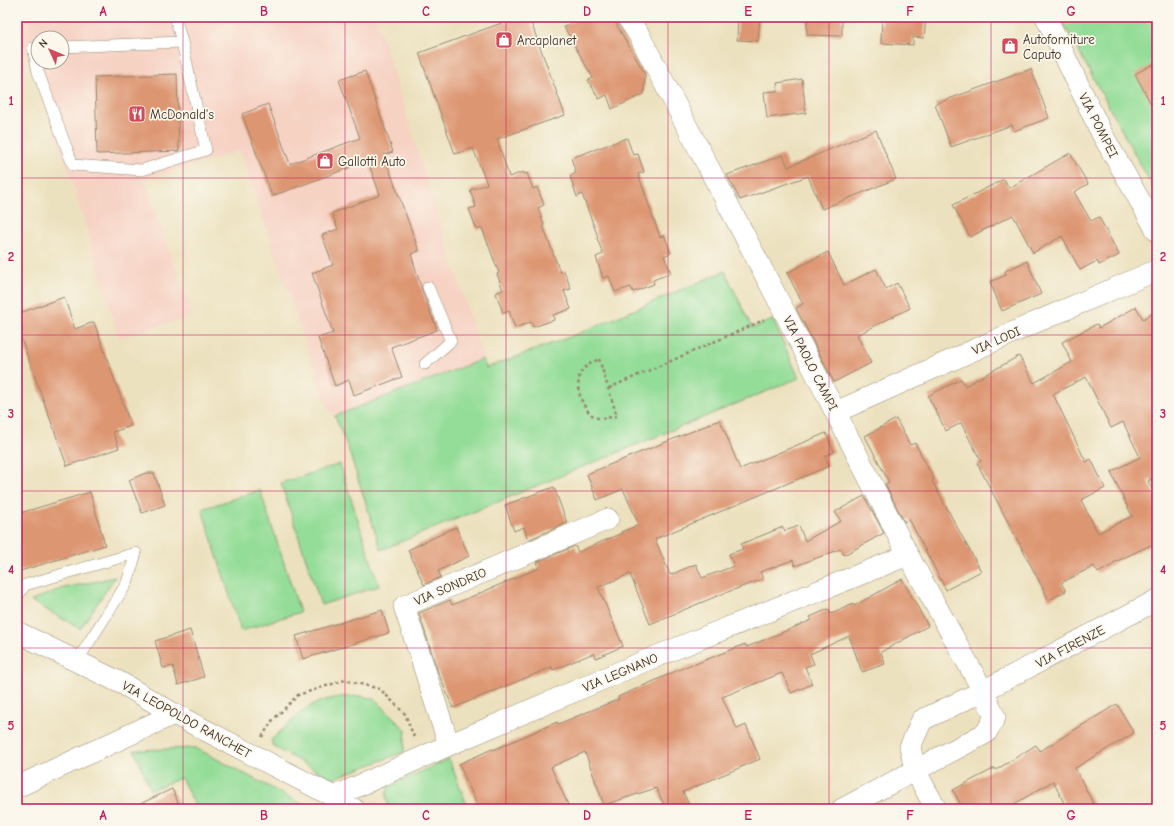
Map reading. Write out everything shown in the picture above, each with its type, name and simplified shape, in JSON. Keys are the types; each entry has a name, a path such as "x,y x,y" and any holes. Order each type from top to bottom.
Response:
{"street":[{"name":"VIA PAOLO CAMPI","path":"627,17 638,26 908,555 983,691"},
{"name":"VIA POMPEI","path":"1046,17 1101,132 1157,231"},
{"name":"VIA LODI","path":"836,412 1034,323 1157,270"},
{"name":"VIA SONDRIO","path":"449,745 404,606 608,519"},
{"name":"VIA LEGNANO","path":"334,797 449,745 646,661 908,555"},
{"name":"VIA FIRENZE","path":"936,809 915,770 910,747 922,720 983,691 1157,600"},
{"name":"VIA LEOPOLDO RANCHET","path":"17,632 124,684 174,714 334,797 354,809"},
{"path":"842,809 986,733 995,717 983,691"},
{"path":"17,787 174,714"}],"lane":[{"path":"38,70 73,165 142,170 206,150 175,17"},
{"path":"70,47 182,42"},
{"path":"425,364 452,341 428,287"},
{"path":"17,597 25,585 136,554 127,583 77,661"}],"path":[{"path":"609,388 784,311"},
{"path":"599,358 609,388 617,416 604,418 597,417 583,405 579,392 579,380 582,371 599,358"},
{"path":"252,754 272,720 298,695 345,680 380,689 405,714 415,740 418,759"}],"shaded area":[{"path":"23,17 143,17 144,25 153,24 156,17 376,17 483,359 335,415 328,409 240,151 144,180 193,316 119,338 71,177 32,70 70,70 70,30 30,30 30,64 19,34 23,29"}],"green space":[{"path":"1060,17 1157,17 1157,195"},
{"path":"725,271 752,328 773,320 799,378 381,550 349,451 335,416 483,359 486,368 580,333"},
{"path":"340,464 379,586 321,605 281,483"},
{"path":"260,490 300,612 241,631 202,509"},
{"path":"115,577 80,629 31,601 60,589"},
{"path":"361,696 375,699 406,730 404,752 332,779 274,747 271,740 306,708 321,701 340,697"},
{"path":"196,748 311,809 197,809 181,778 151,790 134,750"},
{"path":"449,759 468,808 390,809 386,798 389,786"}],"building":[{"path":"518,17 529,17 565,115 497,139 509,177 523,172 524,174 527,173 533,189 537,187 544,205 538,208 544,225 543,226 560,272 564,271 571,289 564,291 571,309 553,315 554,320 533,327 531,322 515,328 509,311 503,313 496,293 503,290 497,274 499,273 482,228 477,230 469,209 476,207 470,190 487,184 473,148 455,154 419,53"},
{"path":"581,17 612,17 645,74 644,94 612,109 607,95 599,99 588,80 593,78 564,27"},
{"path":"738,17 760,17 758,41 737,40"},
{"path":"807,17 842,17 842,36 807,35"},
{"path":"882,17 926,17 924,38 913,37 913,45 881,43"},
{"path":"1157,62 1157,115 1135,74"},
{"path":"1031,69 1049,118 1014,131 1012,125 951,147 935,104"},
{"path":"365,71 393,152 384,155 419,251 411,254 422,290 437,330 391,347 402,377 354,395 349,380 335,386 318,338 333,333 312,273 333,265 322,235 338,229 332,213 380,195 368,161 272,196 242,114 268,104 290,164 360,138 339,80"},
{"name":"McDonald's","path":"177,74 179,151 97,154 95,77"},
{"path":"802,79 806,113 767,118 764,92 778,91 777,83"},
{"path":"876,130 896,179 822,209 808,176 740,200 727,175 783,155 788,167"},
{"path":"627,138 633,155 638,154 644,172 638,174 660,237 664,235 671,253 664,256 671,273 653,280 654,284 633,292 631,287 615,292 609,276 603,278 596,257 603,254 582,194 577,197 570,176 576,173 571,158"},
{"path":"1070,153 1088,184 1074,192 1091,221 1099,217 1119,255 1099,265 1097,261 1080,270 1062,236 1033,253 1013,215 970,237 953,205 1004,179 1009,188"},
{"path":"828,252 844,285 876,269 886,289 897,283 910,308 857,335 871,363 834,382 796,308 803,304 787,273"},
{"path":"1027,261 1041,294 1002,311 990,282 1006,275 1005,271"},
{"path":"64,297 75,329 94,322 131,426 113,432 119,448 67,466 17,327 17,314"},
{"path":"1136,307 1143,319 1157,311 1157,490 1151,479 1148,481 1157,499 1157,542 1113,563 1114,564 1098,573 1094,566 1061,583 1066,591 1049,600 977,463 981,461 961,423 946,431 928,396 961,379 965,386 1019,356 1034,383 1072,362 1062,342 1097,324 1099,328","holes":["1086,377 1111,428 1123,422 1140,457 1111,472 1132,516 1098,533 1081,500 1105,488 1091,459 1086,462 1053,394"]},
{"path":"896,419 910,445 915,443 934,479 932,481 981,571 946,590 909,519 904,522 885,484 889,482 865,436"},
{"path":"720,420 740,469 826,433 834,452 825,456 829,466 655,539 670,575 696,564 702,578 734,566 729,554 743,549 741,544 783,527 785,531 799,526 805,541 841,521 835,512 864,496 884,533 844,555 841,549 795,566 793,560 760,572 763,579 717,596 650,624 630,574 598,587 623,646 596,658 594,653 553,670 552,667 453,708 438,672 419,613 450,600 452,605 539,568 537,562 575,546 578,552 639,525 623,489 597,500 587,474"},
{"path":"146,473 154,473 165,505 142,513 129,480"},
{"path":"554,487 567,523 528,540 524,527 514,531 505,505"},
{"path":"90,492 105,545 17,572 17,514"},
{"path":"456,527 469,556 438,571 441,577 424,585 408,550"},
{"path":"902,579 928,626 881,652 885,664 862,672 849,636 810,654 814,664 805,667 812,684 791,693 782,673 722,697 737,729 746,725 760,759 683,792 691,809 666,809 656,788 604,805 585,752 551,767 570,809 479,809 459,764 557,722 558,724 619,699 618,697 692,664 693,665 745,644 747,647 812,620 810,617 828,609 831,614 853,604 854,606"},
{"path":"382,610 389,633 303,659 296,636"},
{"path":"190,630 204,677 178,685 173,666 163,668 155,641"},
{"path":"1117,704 1134,733 1075,768 1096,809 1067,809 1053,781 1006,809 963,809 953,790 995,768 996,770 1036,745 1040,751"},
{"path":"172,789 181,809 129,809"}],"place":[{"name":"Arcaplanet","path":"504,40"},
{"name":"Autoforniture Caputo","path":"1010,46"},
{"name":"McDonald's","path":"137,114"},
{"name":"Gallotti Auto","path":"325,161"}]}
